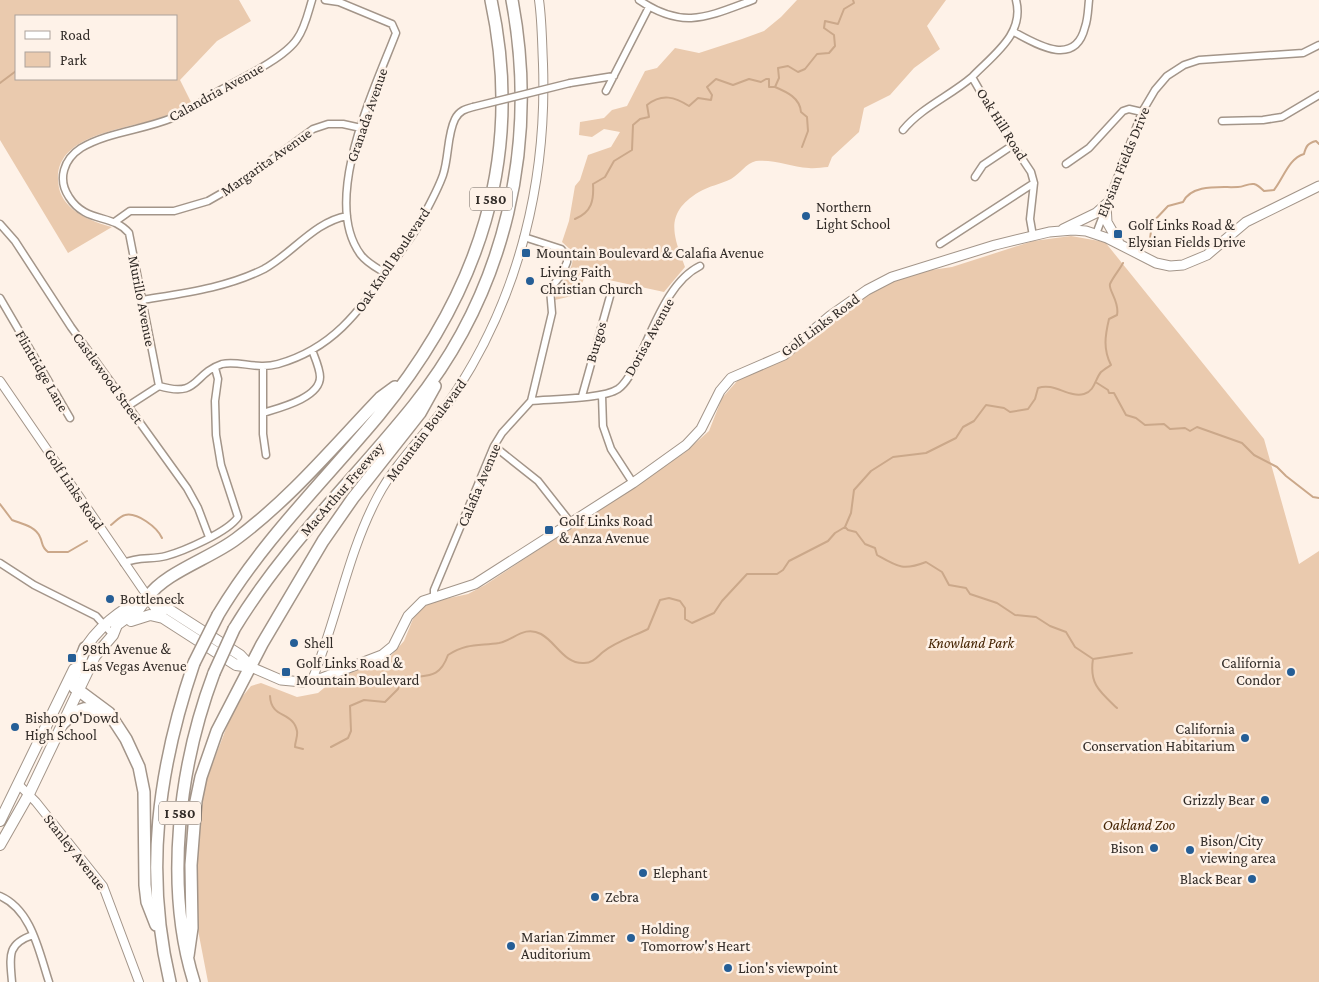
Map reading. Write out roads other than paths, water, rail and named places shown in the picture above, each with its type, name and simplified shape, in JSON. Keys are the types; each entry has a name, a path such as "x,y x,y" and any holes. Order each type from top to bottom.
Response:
{"highway":[{"name":"MacArthur Freeway","path":"170,982 160,934 157,849 161,797 177,717 194,663 218,615 263,549 379,414 406,379 445,322 458,296 488,212 498,151 502,104 500,59 491,0"},
{"name":"MacArthur Freeway","path":"194,982 188,956 179,874 179,824 192,746 214,673 234,629 279,563 414,405 464,332 490,276 500,246 515,187 520,154 523,87 518,28 512,0"},
{"path":"188,956 192,928 191,865 200,777 217,731 262,644 333,526 420,414 464,332"},
{"path":"148,597 156,586 210,557 236,540 275,507 380,398 406,379"},
{"path":"85,648 73,682 78,691 109,713 126,739 139,766 144,792 144,866 147,902 160,934"},
{"path":"62,724 73,713 85,708 102,711 114,721"}],"main road":[{"name":"Golf Links Road","path":"148,597 163,618 236,664 251,667 281,680 312,680 375,658 388,651 398,640 413,608 423,601 475,584 633,483 686,445 701,429 720,391 731,378 784,354 830,316 868,290 892,277 1033,236 1057,231 1080,230 1096,234 1156,263 1170,266 1190,263 1207,255 1246,222 1319,186"},
{"path":"1057,231 1096,213 1106,204"},
{"path":"1106,204 1107,222 1120,244"},
{"path":"0,821 85,648 105,624 136,602 148,597"},
{"path":"113,635 117,625 139,609 148,597"},
{"name":"Golf Links Road","path":"148,597 240,655 251,667"},
{"path":"0,845 29,794 95,656 113,635 141,616 150,614 163,618"}],"street":[{"name":"Calandria Avenue","path":"116,221 92,217 79,209 68,197 63,184 63,169 71,157 82,148 104,138 174,118 281,55 297,40 306,21 312,0"},
{"name":"Granada Avenue","path":"325,0 370,14 392,24 396,33 361,128 348,175 347,216 351,234 361,255 385,274"},
{"name":"Mountain Boulevard","path":"312,680 350,560 376,501 386,483 446,407 478,356 506,295 535,193 542,139 543,79 539,0"},
{"path":"639,0 649,7 683,20 704,17 753,0"},
{"path":"1016,0 1018,14 1014,32 1045,48 1053,50 1068,48 1081,38 1085,28 1089,0"},
{"path":"606,91 649,7"},
{"name":"Oak Hill Road","path":"1014,32 972,76 1026,162 1034,183 1030,219 1033,236"},
{"name":"Elysian Fields Drive","path":"1096,234 1142,112 1160,83 1176,70 1194,61 1295,54 1310,51 1319,45"},
{"name":"Oak Knoll Boulevard","path":"159,386 176,390 187,389 222,364 234,363 263,367 280,363 312,350 340,330 363,306 414,234 443,174 454,121 462,110 570,83 614,76"},
{"path":"903,130 913,118 957,90 972,76"},
{"path":"1222,121 1282,117 1319,95"},
{"path":"1066,164 1089,148 1126,109 1142,112"},
{"name":"Margarita Avenue","path":"116,221 130,211 174,211 208,201 242,180 313,128 328,124 343,124 361,128"},
{"path":"975,177 983,165 1013,144"},
{"path":"940,244 1034,183"},
{"path":"142,300 199,290 244,278 286,255 324,223 347,216"},
{"name":"Murillo Avenue","path":"116,221 129,233 159,386"},
{"name":"Castlewood Street","path":"0,224 15,241 43,286 187,488 198,508 209,537"},
{"name":"Calafia Avenue","path":"434,598 434,590 494,446 502,433 531,401 552,313 550,289 562,274 568,259 566,253 561,249 524,237"},
{"name":"Dorisa Avenue","path":"531,401 602,395 619,389 632,372 670,296 688,271 700,266"},
{"name":"Burgos","path":"582,396 612,289"},
{"name":"Flintridge Lane","path":"0,298 70,418"},
{"path":"263,413 293,404 314,390 320,376 312,350"},
{"path":"263,367 263,413 266,455"},
{"path":"124,563 136,558 165,556 228,528 238,517 221,465 216,435 215,401 218,379 215,368"},
{"name":"Golf Links Road","path":"0,381 148,597"},
{"path":"128,406 159,386"},
{"path":"602,395 603,426 611,449 633,483"},
{"path":"494,446 538,481 571,523"},
{"path":"0,563 34,585 96,616 113,635"},
{"name":"Stanley Avenue","path":"19,785 29,794 103,886 140,982"},
{"path":"0,896 10,900 19,911 32,935 49,982"},
{"path":"12,982 11,952 17,941 32,935"}],"waterway":[{"path":"575,219 585,213 591,205 593,184 605,177 614,161 632,150 633,125 640,119 649,117 647,105 663,98 679,100 689,106 698,98 711,100 712,95 707,87 716,79 733,85 749,79 761,82 769,79 769,87 775,87 779,78 778,68 788,66 798,72 805,69 817,54 829,53 835,46 834,35 824,28 825,21 838,24 844,9 854,3 853,0"},
{"path":"0,83 15,72"},
{"path":"775,87 788,93 795,99 801,112 807,117 808,131 802,147"},
{"path":"1142,241 1150,239 1152,223 1168,206 1183,202 1187,196 1200,189 1240,187 1252,184 1257,185 1264,191 1274,190 1290,164 1304,154 1308,145 1316,141 1319,144"},
{"path":"331,747 348,738 351,731 350,706 364,700 385,702 398,689 400,682 414,677 427,676 439,671 448,655 461,648 499,643 529,631 541,634 571,660 587,663 613,645 648,629 660,600 669,598 680,601 685,608 685,619 692,623 714,613 722,601 747,574 777,574 783,570 789,561 828,541 835,533 845,527 851,513 854,490 871,471 893,457 926,453 956,438 963,427 974,421 986,405 1004,408 1010,412 1028,409 1035,399 1038,388 1044,387 1055,388 1078,395 1088,392 1093,388 1101,372 1111,365 1106,348 1106,337 1109,319 1117,315 1117,306 1110,284 1123,263"},
{"path":"1097,383 1108,390 1109,393 1114,393 1126,415 1136,418 1145,425 1164,424 1170,429 1185,428 1190,431 1197,427 1242,443 1254,455 1277,467 1313,497 1319,498"},
{"path":"0,504 12,520 35,530 40,537 42,545 48,552 68,552 87,541"},
{"path":"111,525 123,516 135,516 151,525 162,538"},
{"path":"845,527 856,532 865,544 875,548 877,555 896,565 906,567 926,562 942,572 949,585 966,588 970,594 997,603 1015,615 1036,617 1050,626 1066,632 1075,647 1093,659 1094,681 1101,692 1117,708"},
{"path":"1093,659 1132,653"},
{"path":"270,696 274,708 295,725 297,731 295,747 303,749"}],"place":[{"name":"Northern Light School","path":"806,216"},
{"name":"Golf Links Road & Elysian Fields Drive","path":"1118,234"},
{"name":"Mountain Boulevard & Calafia Avenue","path":"526,253"},
{"name":"Living Faith Christian Church","path":"530,281"},
{"name":"Golf Links Road & Anza Avenue","path":"549,530"},
{"name":"Bottleneck","path":"110,599"},
{"name":"Shell","path":"294,643"},
{"name":"98th Avenue & Las Vegas Avenue","path":"72,658"},
{"name":"Golf Links Road & Mountain Boulevard","path":"286,672"},
{"name":"California Condor","path":"1291,672"},
{"name":"Bishop O'Dowd High School","path":"15,727"},
{"name":"California Conservation Habitarium","path":"1245,738"},
{"name":"Grizzly Bear","path":"1265,800"},
{"name":"Bison","path":"1154,848"},
{"name":"Bison/City viewing area","path":"1190,850"},
{"name":"Elephant","path":"643,873"},
{"name":"Black Bear","path":"1252,879"},
{"name":"Zebra","path":"595,897"},
{"name":"Holding Tomorrow's Heart","path":"631,938"},
{"name":"Marian Zimmer Auditorium","path":"511,946"},
{"name":"Lion's viewpoint","path":"728,968"}],"park label":[{"name":"Knowland Park","path":"971,643"},
{"name":"Oakland Zoo","path":"1139,825"}]}
